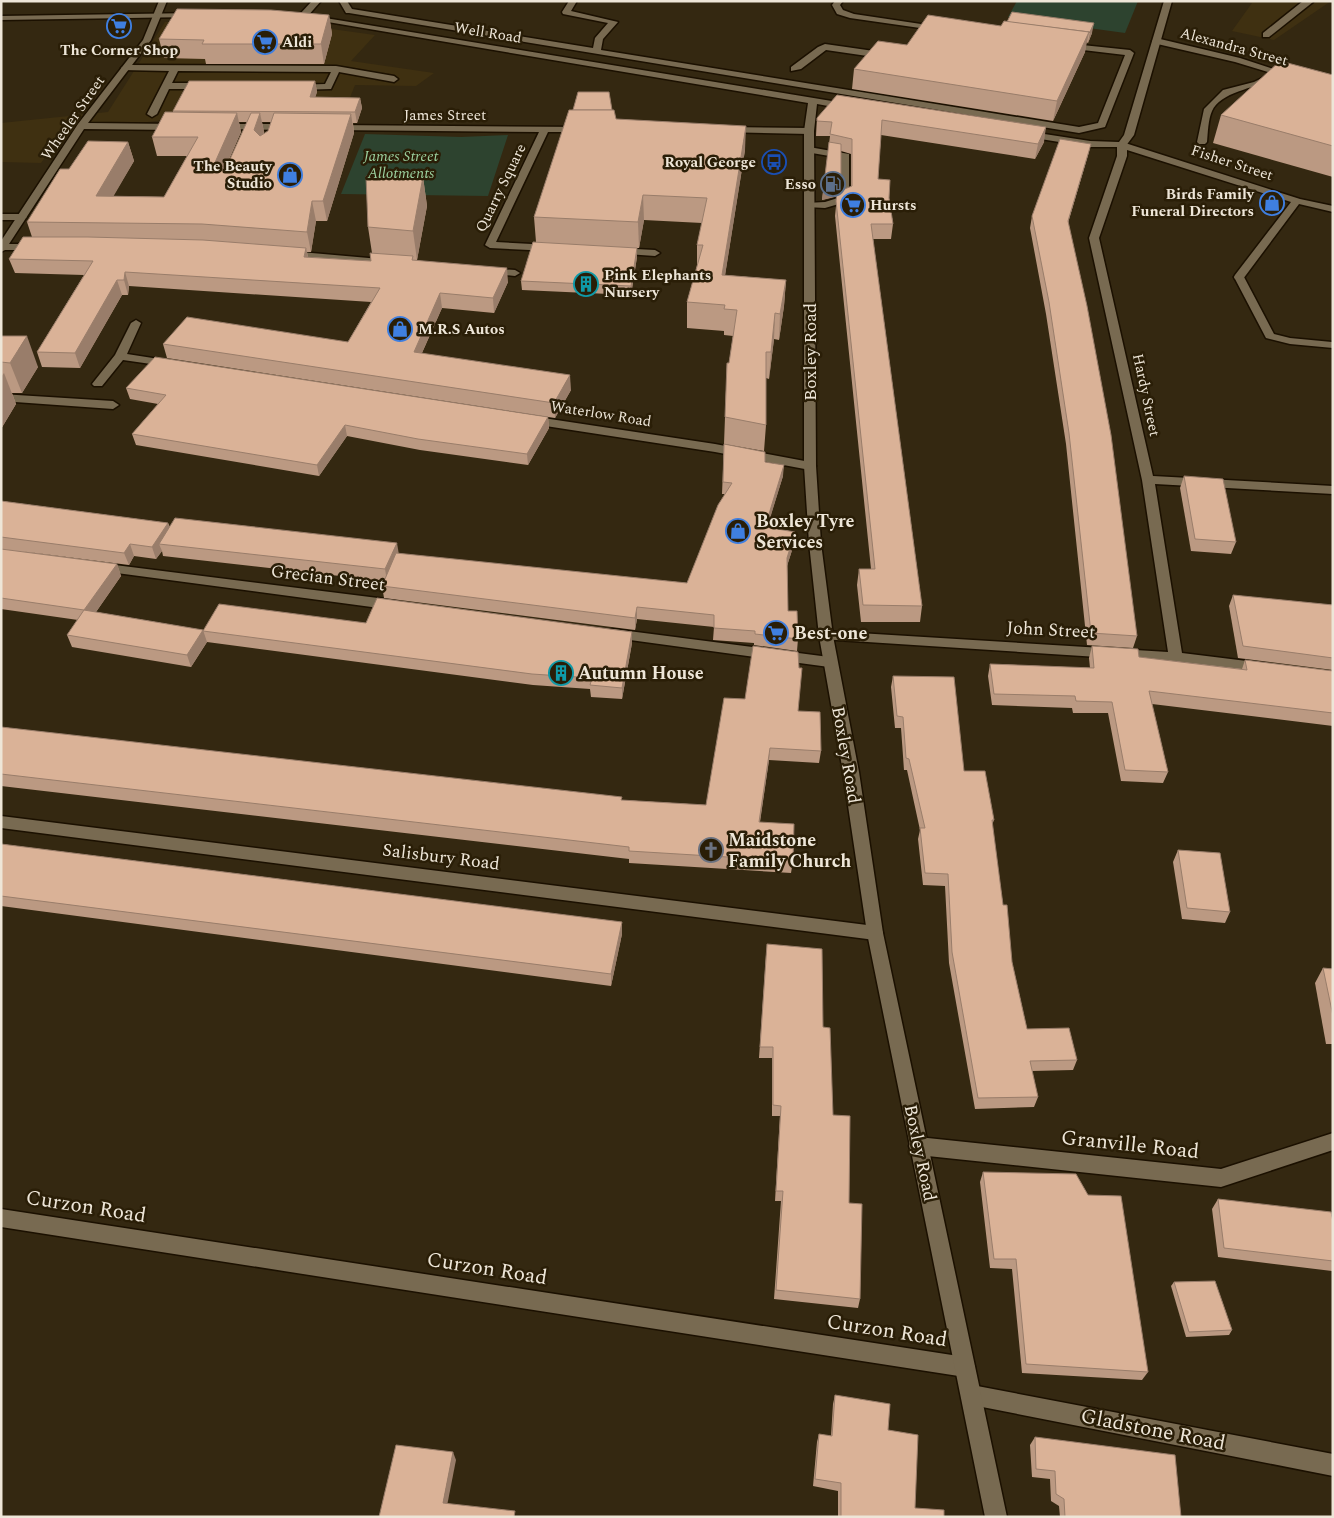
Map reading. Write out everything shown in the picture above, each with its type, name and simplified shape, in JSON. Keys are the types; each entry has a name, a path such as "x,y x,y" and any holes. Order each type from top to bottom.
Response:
{"street":[{"name":"Wheeler Street","path":"2,248 81,126 147,40 163,1"},
{"name":"Well Road","path":"317,1 299,15 861,108"},
{"path":"343,1 349,11 596,52 1079,130 1102,125 1130,53 1057,44"},
{"path":"572,1 566,12 614,22 599,38 596,52"},
{"path":"839,1 836,5 840,12 853,16 952,30"},
{"name":"Hardy Street","path":"1168,1 1129,135 1122,145 1122,156 1094,238 1148,480 1176,656"},
{"path":"1266,34 1309,2 1307,1"},
{"path":"1,18 204,15"},
{"path":"919,34 926,26"},
{"name":"Alexandra Street","path":"1156,40 1296,78"},
{"path":"794,69 802,66 820,49 825,47 900,57"},
{"path":"125,68 336,69 394,79"},
{"path":"152,114 175,68"},
{"path":"290,87 328,87 336,69"},
{"path":"1202,142 1208,109 1226,92 1257,84 1278,72"},
{"path":"166,86 213,86"},
{"name":"Boxley Road","path":"813,101 809,131 810,466 815,542 829,662 851,772 875,933 996,1517"},
{"path":"81,126 190,127"},
{"path":"210,127 248,131 302,128"},
{"name":"James Street","path":"322,128 594,130"},
{"name":"Quarry Square","path":"545,129 490,245 558,248"},
{"path":"711,130 809,131"},
{"name":"Fisher Street","path":"1013,132 1090,144 1122,145 1297,201 1333,209"},
{"path":"809,150 846,156 846,200 825,205 809,205"},
{"path":"1297,201 1239,277 1270,336 1290,341 1332,345"},
{"path":"1,217 22,217"},
{"path":"2,248 42,247"},
{"path":"606,250 655,253"},
{"path":"281,254 388,262"},
{"path":"476,270 515,273"},
{"path":"98,384 120,356 136,323"},
{"path":"120,356 189,367"},
{"path":"1,397 113,405"},
{"name":"Waterlow Road","path":"520,418 715,448 810,466"},
{"path":"1148,480 1333,490"},
{"name":"Grecian Street","path":"89,566 403,607"},
{"path":"601,632 829,662"},
{"name":"John Street","path":"826,636 1176,656 1274,669"},
{"name":"Salisbury Road","path":"1,822 875,933"},
{"name":"Granville Road","path":"918,1146 1221,1178 1333,1141"},
{"name":"Curzon Road","path":"1,1218 964,1367"},
{"name":"Gladstone Road","path":"972,1394 1333,1465"}],"shaded area":[{"path":"1239,1 1331,1 1274,40 1232,31 1252,3"},
{"path":"266,20 375,35 351,61 434,73 416,86 355,85 349,100 177,118 61,134 41,163 1,162 1,123 108,112 165,22"}],"green space":[{"path":"1017,1 1138,1 1125,33 1008,17"},
{"name":"James Street Allotments","path":"365,134 461,137 508,135 488,196 341,194"}],"building":[{"path":"177,9 271,10 329,15 321,44 202,44 204,40 159,39"},
{"path":"1012,12 1094,23 1090,32 1007,22"},
{"path":"928,15 1001,26 1004,21 1089,32 1057,101 854,69 878,41 907,45"},
{"path":"1280,61 1333,75 1333,146 1221,115"},
{"path":"189,81 315,81 310,97 360,98 355,112 173,111"},
{"path":"578,92 609,92 612,110 573,110"},
{"path":"837,95 1046,127 1038,144 882,120 878,179 890,180 889,198 893,224 871,224 922,606 863,605 859,569 875,569 836,201 837,192 852,186 852,139 830,134 832,122 817,121 817,118"},
{"path":"569,110 614,110 616,119 746,126 722,275 786,280 780,314 775,313 771,352 766,352 766,425 725,417 727,363 729,363 737,310 724,309 725,305 687,302 703,245 697,245 707,198 643,195 638,222 534,217"},
{"path":"165,112 237,113 213,167 219,172 226,168 251,113 260,113 254,130 260,136 268,131 274,113 351,114 323,201 312,201 307,232 202,224 27,222 60,169 69,169 88,141 128,142 96,196 164,197 198,137 152,137"},
{"path":"1060,139 1091,144 1068,221 1087,306 1111,435 1137,636 1091,633 1069,433 1049,302 1032,216"},
{"path":"829,142 841,144 841,179 824,184"},
{"path":"366,176 423,177 413,231 368,227"},
{"path":"23,237 203,240 306,248 304,257 371,261 370,253 413,256 412,260 507,268 493,298 440,293 414,352 570,375 554,403 163,344 187,317 348,342 380,288 125,272 124,280 117,280 75,353 37,352 93,261 9,259"},
{"path":"533,242 637,248 631,286 521,281"},
{"path":"1,336 27,336 10,363 1,362"},
{"path":"155,357 548,417 527,454 418,439 345,425 317,465 132,434 166,395 126,388"},
{"path":"724,444 765,452 765,462 784,465 765,527 795,532 787,558 788,611 797,611 798,639 755,634 755,631 714,628 714,615 637,607 635,618 382,586 396,553 687,583 718,505 732,483 723,482"},
{"path":"1184,476 1223,479 1236,542 1195,539"},
{"path":"1,501 168,523 152,547 130,544 124,553 1,537"},
{"path":"175,518 397,543 385,569 159,544"},
{"path":"1,549 117,564 84,610 1,598"},
{"path":"1233,595 1333,605 1333,658 1243,646"},
{"path":"377,598 632,632 622,688 590,685 592,678 532,674 203,631 219,604 366,623"},
{"path":"84,610 203,630 187,655 67,635"},
{"path":"753,646 798,652 799,668 802,668 798,711 820,712 821,751 770,748 759,822 794,824 793,861 629,851 629,847 1,774 1,727 622,797 621,800 706,805 724,698 745,699"},
{"path":"1092,646 1138,649 1139,657 1247,670 1245,660 1333,671 1333,713 1149,691 1168,772 1125,770 1112,702 1076,701 1075,696 994,694 990,664 1094,668"},
{"path":"893,676 954,677 964,771 985,771 994,820 992,820 1003,905 1007,905 1012,962 1027,1029 1069,1028 1077,1060 1030,1061 1038,1097 978,1098 952,952 948,874 925,873 920,828 925,828 909,759 906,758 903,717 897,716"},
{"path":"1,844 622,922 611,974 1,896"},
{"path":"1178,850 1220,853 1230,912 1187,908"},
{"path":"767,944 822,949 823,1027 830,1028 833,1115 850,1116 849,1203 862,1204 860,1299 776,1290 783,1191 776,1191 781,1106 773,1105 773,1047 760,1047"},
{"path":"1323,968 1333,969 1333,1016"},
{"path":"983,1172 1076,1174 1088,1195 1121,1196 1148,1372 1026,1364 1016,1259 994,1259"},
{"path":"1218,1199 1331,1212 1333,1222 1333,1261 1224,1248"},
{"path":"1215,1281 1232,1330 1189,1332 1174,1282"},
{"path":"835,1395 890,1404 888,1430 918,1435 915,1508 944,1510 944,1517 841,1517 841,1483 815,1479 819,1434 832,1436"},
{"path":"1035,1437 1175,1455 1181,1517 1065,1517 1064,1499 1056,1494 1055,1471 1036,1469"},
{"path":"396,1445 453,1452 443,1503 515,1511 514,1517 379,1517"}],"place":[{"name":"The Corner Shop","path":"119,26"},
{"name":"Aldi","path":"265,42"},
{"name":"Royal George","path":"774,162"},
{"name":"The Beauty Studio","path":"290,175"},
{"name":"Esso","path":"833,184"},
{"name":"Birds Family Funeral Directors","path":"1272,203"},
{"name":"Hursts","path":"853,205"},
{"name":"Pink Elephants Nursery","path":"586,284"},
{"name":"M.R.S Autos","path":"400,329"},
{"name":"Boxley Tyre Services","path":"738,531"},
{"name":"Best-one","path":"776,633"},
{"name":"Autumn House","path":"561,673"},
{"name":"Maidstone Family Church","path":"711,850"}]}
